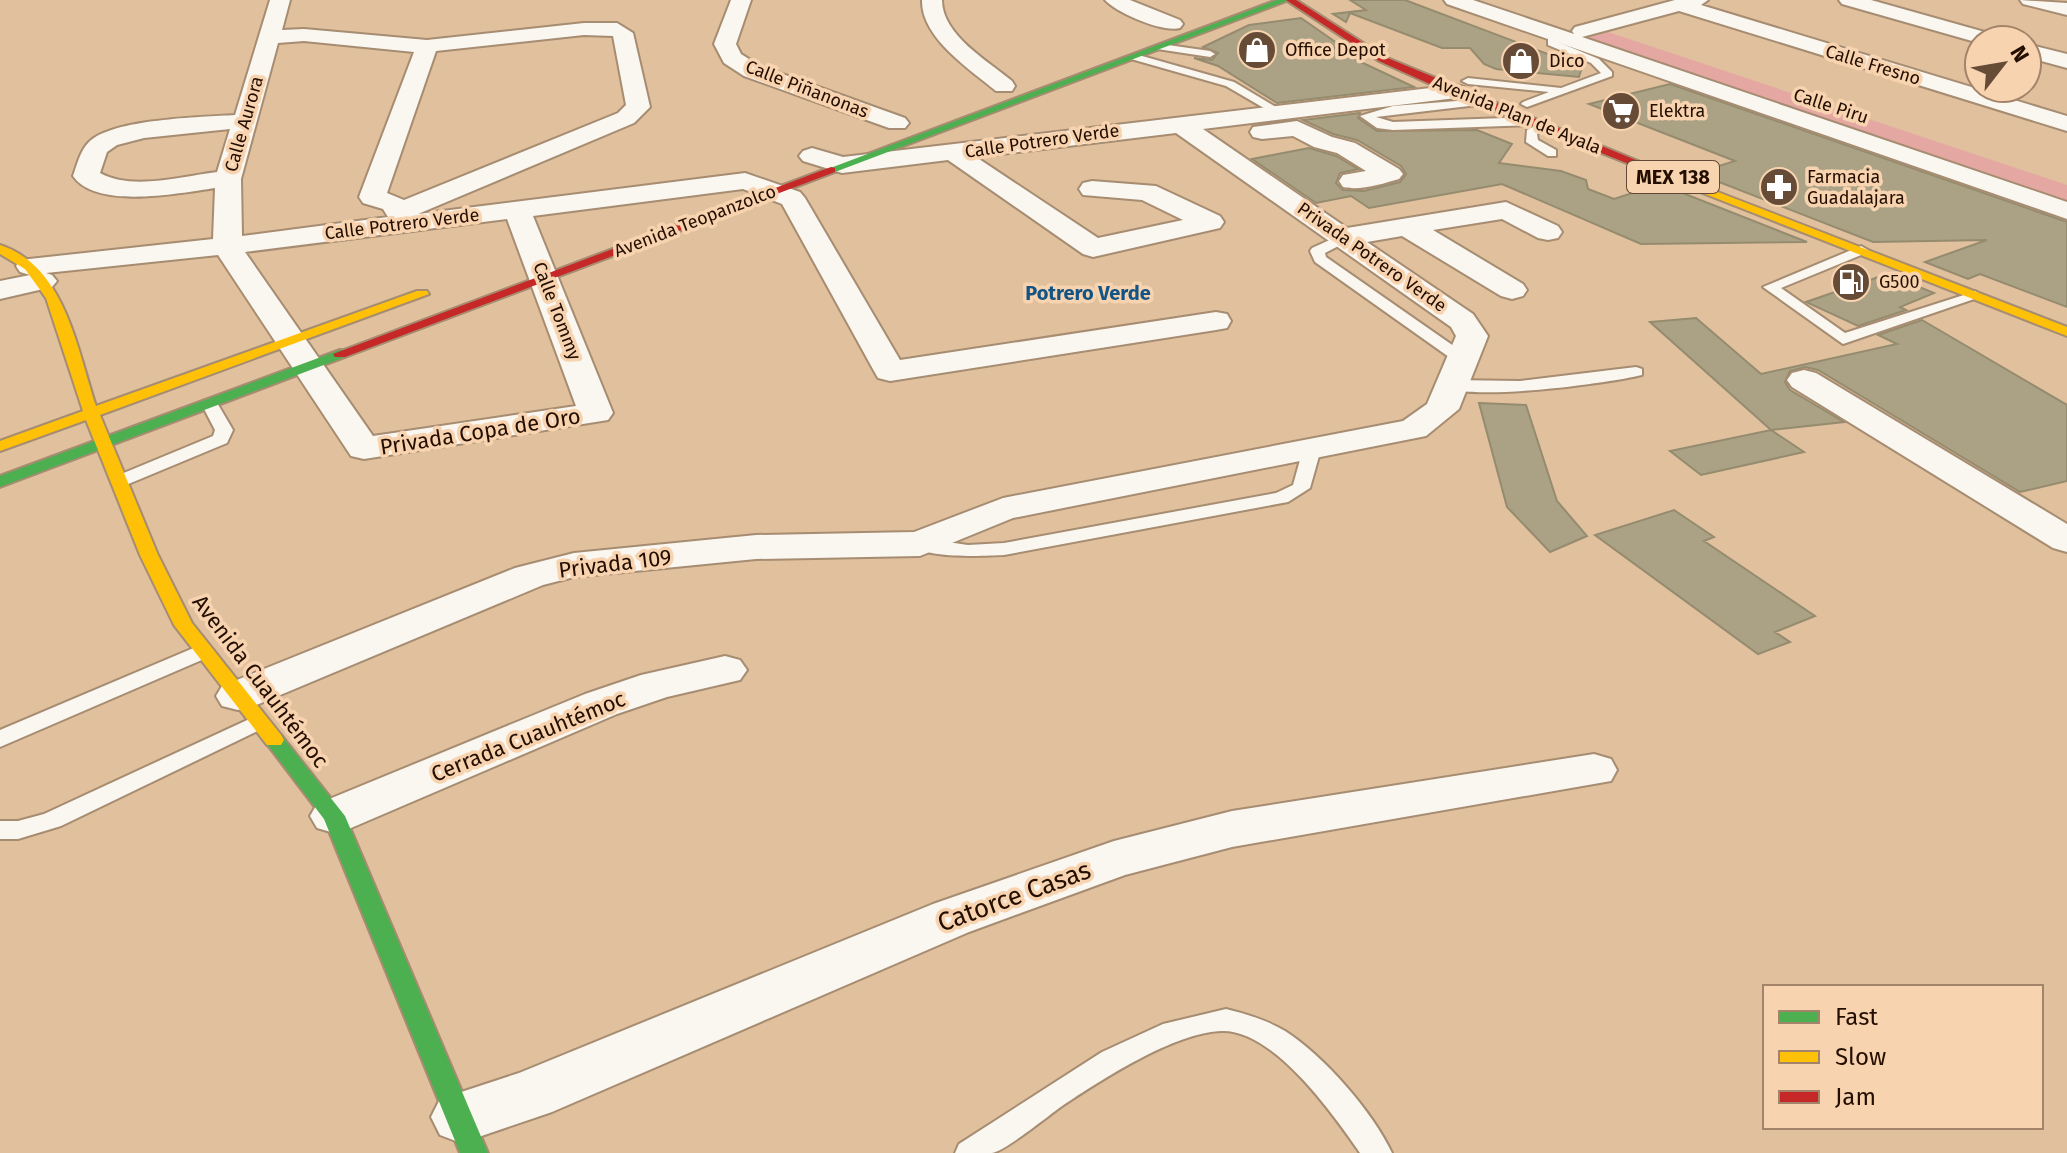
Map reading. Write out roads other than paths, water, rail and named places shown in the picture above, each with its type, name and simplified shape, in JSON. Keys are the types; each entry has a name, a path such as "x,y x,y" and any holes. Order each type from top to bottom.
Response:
{"main road":[{"path":"977,95 1241,0"},
{"name":"Avenida Teopanzolco","path":"0,482 311,367 536,260 1115,64 1288,0"},
{"name":"Avenida Plan de Ayala","path":"1288,0 1382,59 1462,86 1482,102 1534,117 2067,314"},
{"name":"Avenida Plan de Ayala","path":"1313,0 1401,54 1462,86 1726,197 2067,332"},
{"path":"1085,57 1115,64"},
{"path":"869,134 904,121"},
{"name":"Avenida Teopanzolco","path":"655,212 745,181"},
{"path":"0,249 36,273"},
{"name":"Avenida Cuauhtémoc","path":"36,273 53,298 91,413 156,569 183,625 334,816 468,1135"},
{"path":"0,446 442,286"}],"street":[{"name":"Calle Aurora","path":"226,246 229,231 228,179 280,0"},
{"name":"Calle Piñanonas","path":"741,0 725,44 732,58 752,71 904,121"},
{"path":"932,0 930,6 936,25 1004,86"},
{"path":"1115,0 1137,12 1173,24"},
{"path":"1454,0 1579,32 2067,211"},
{"path":"1849,0 1963,32"},
{"path":"2030,0 2060,4"},
{"path":"1579,32 1689,3"},
{"name":"Calle Fresno","path":"1689,3 2067,124"},
{"path":"269,37 304,35 427,46 584,29 617,29 623,33 638,107 626,118 402,218 392,203 372,197 427,46"},
{"name":"Calle Piru","path":"1579,32 1890,126"},
{"path":"2043,54 2067,61"},
{"name":"Calle Potrero Verde","path":"805,159 841,155 954,153 1462,86"},
{"path":"228,179 127,188 96,185 86,176 98,146 115,137 143,131 244,121"},
{"path":"1178,123 1203,139 1297,128 1323,142 1346,148 1390,174 1352,181"},
{"name":"Privada Potrero Verde","path":"1203,139 1462,321 1472,336 1452,384"},
{"path":"954,153 1093,248 1210,222 1147,192 1092,189"},
{"name":"Calle Potrero Verde","path":"0,290 36,273 402,218 517,210 745,181 772,181 796,204 890,371 1216,321"},
{"name":"Calle Tommy","path":"517,210 596,413"},
{"path":"1345,237 1506,210 1548,232"},
{"path":"1409,228 1512,290"},
{"path":"226,246 311,367"},
{"name":"Privada Copa de Oro","path":"311,367 364,448 596,413"},
{"path":"1804,380 2067,540"},
{"name":"Privada 109","path":"248,709 529,576 574,565 756,547 920,544 1003,509 1414,429 1452,384"},
{"name":"Cerrada Cuauhtémoc","path":"334,816 601,704 657,685 725,670"},
{"name":"Catorce Casas","path":"468,1135 531,1094 951,918 1114,859 1232,829 1594,770"}],"lane":[{"path":"1482,102 1382,111 1366,116 1381,125 1393,126 1534,117 1565,90 1608,74 1595,61 1552,43 1552,40 1579,32"},
{"path":"1161,47 1210,54"},
{"path":"1135,57 1230,84 1278,112"},
{"path":"1462,86 1565,90"},
{"path":"1534,117 1532,142 1552,153"},
{"path":"1701,200 1726,197"},
{"path":"1861,250 1770,287 1843,339 1975,296"},
{"path":"1452,384 1485,388 1559,384 1636,372"},
{"path":"120,481 221,439 224,430 210,405"},
{"path":"0,739 203,651"},
{"path":"0,830 18,830 52,820 248,709"},
{"path":"970,1153 1077,1082 1169,1031 1224,1019 1271,1036 1328,1084 1377,1153"}],"place":[{"name":"Office Depot","path":"1257,50"},
{"name":"Dico","path":"1521,61"},
{"name":"Elektra","path":"1621,111"},
{"name":"Farmacia Guadalajara","path":"1779,187"},
{"name":"G500","path":"1851,282"}],"district":[{"name":"Potrero Verde","path":"1088,293"}]}
